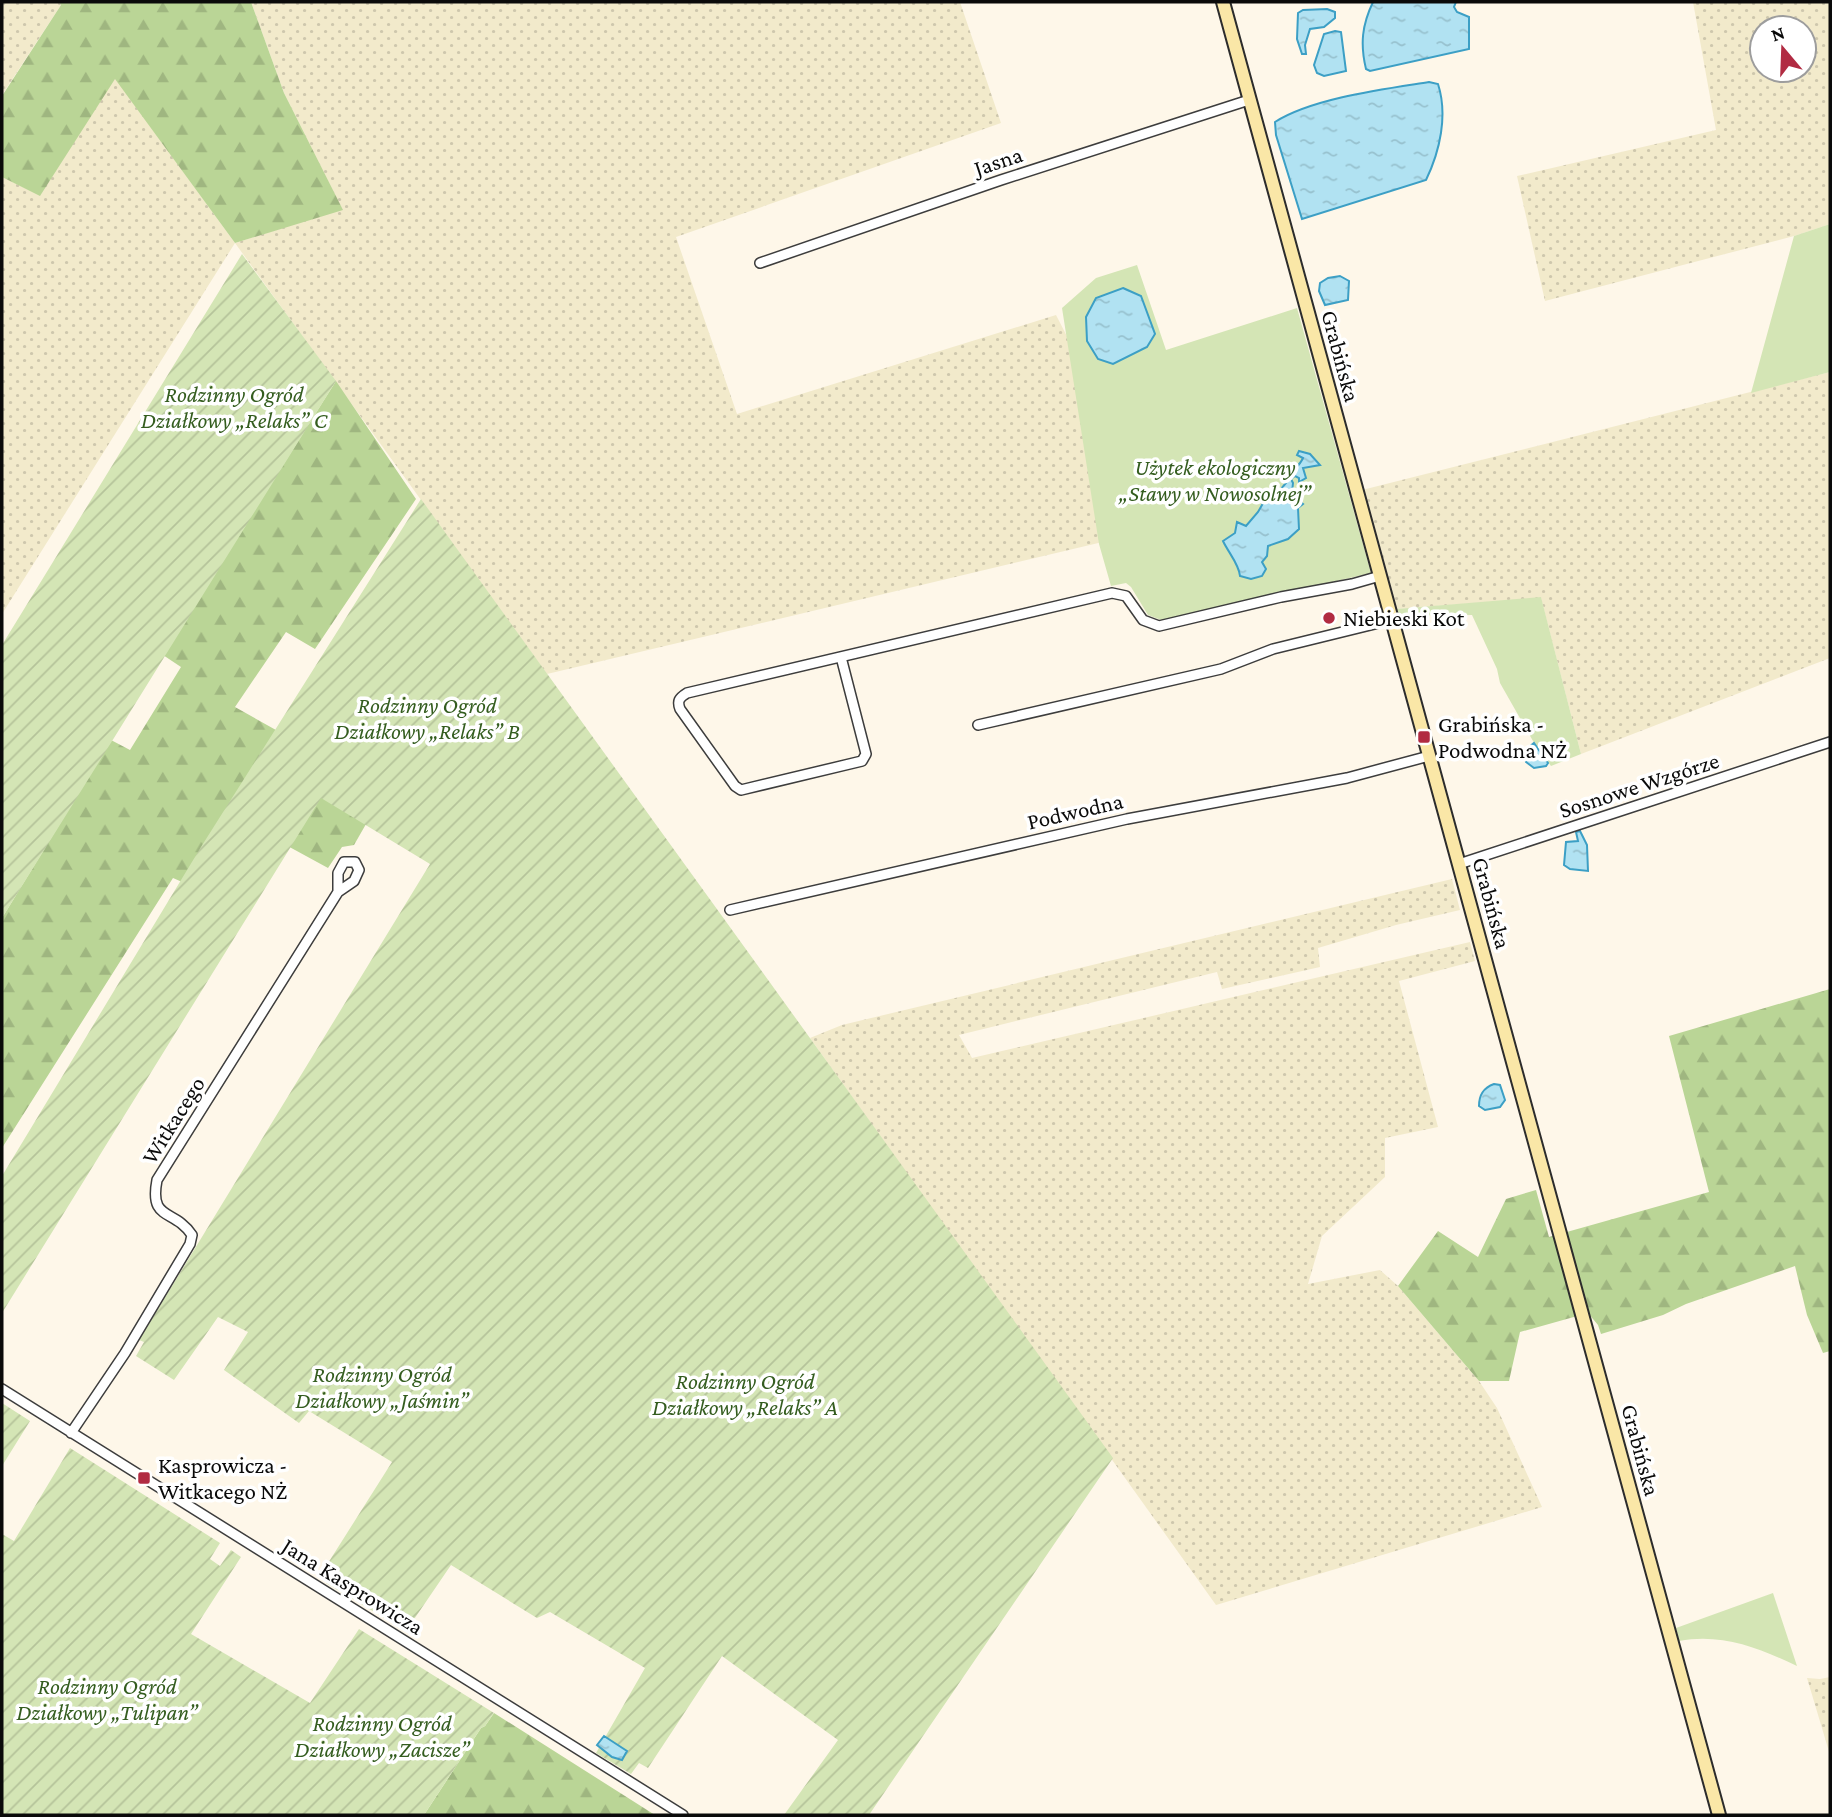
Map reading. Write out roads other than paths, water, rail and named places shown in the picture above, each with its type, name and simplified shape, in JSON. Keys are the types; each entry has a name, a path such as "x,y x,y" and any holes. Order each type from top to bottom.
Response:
{"street":[{"name":"Grabińska","path":"1223,2 1719,1815"},
{"name":"Jasna","path":"760,263 1001,180 1249,100"},
{"path":"841,657 866,754 862,761 741,790 727,775 678,704 679,699 687,693 1112,593 1126,596 1143,620 1159,626 1380,576"},
{"path":"978,725 1221,668 1273,649 1391,620"},
{"name":"Sosnowe Wzgórze","path":"1459,864 1830,742"},
{"name":"Podwodna","path":"730,910 1127,819 1347,778 1429,756"},
{"name":"Witkacego","path":"71,1433 125,1353 190,1244 192,1235 188,1229 156,1206 154,1197 157,1180 338,892"},
{"name":"Jana Kasprowicza","path":"2,1389 683,1815"}],"water":[{"path":"1373,2 1456,2 1454,7 1457,12 1469,17 1469,49 1370,71 1366,69 1363,43 1364,27"},
{"path":"1327,9 1335,12 1335,18 1324,27 1310,29 1305,45 1306,54 1302,54 1297,39 1298,13 1303,10"},
{"path":"1341,32 1346,71 1324,76 1317,73 1314,65 1324,34"},
{"path":"1429,82 1438,84 1442,120 1439,145 1426,180 1302,219 1276,135 1275,122 1329,101"},
{"path":"1340,276 1349,281 1348,300 1325,305 1319,291 1320,283"},
{"path":"1123,288 1141,296 1155,334 1147,347 1113,364 1098,359 1087,341 1086,317 1096,298"},
{"path":"1299,451 1310,454 1320,465 1303,468 1306,478 1299,482 1299,478 1295,476 1291,479 1292,492 1283,493 1303,504 1298,508 1299,529 1288,539 1268,546 1267,556 1262,562 1266,569 1262,576 1251,579 1240,576 1223,541 1235,533 1237,522 1246,526 1270,491 1281,489 1286,483 1283,479 1288,478 1303,458 1297,455"},
{"path":"1534,743 1548,763 1546,766 1534,768 1526,762 1524,751"},
{"path":"1580,831 1587,845 1588,871 1570,869 1564,865 1566,842 1578,841 1576,832"},
{"path":"1494,1084 1500,1085 1505,1100 1500,1107 1485,1110 1479,1106 1481,1095"},
{"path":"604,1736 627,1751 622,1760 612,1757 597,1745"}],"place":[{"name":"Niebieski Kot","path":"1329,618"},
{"name":"Grabińska - Podwodna NŻ","path":"1424,737"},
{"name":"Kasprowicza - Witkacego NŻ","path":"144,1478"}],"park label":[{"name":"Rodzinny Ogród Działkowy „Relaks” C","path":"234,407"},
{"name":"Użytek ekologiczny „Stawy w Nowosolnej”","path":"1215,480"},
{"name":"Rodzinny Ogród Działkowy „Relaks” B","path":"427,718"},
{"name":"Rodzinny Ogród Działkowy „Jaśmin”","path":"382,1387"},
{"name":"Rodzinny Ogród Działkowy „Relaks” A","path":"745,1394"},
{"name":"Rodzinny Ogród Działkowy „Tulipan”","path":"107,1699"},
{"name":"Rodzinny Ogród Działkowy „Zacisze”","path":"382,1736"}]}
